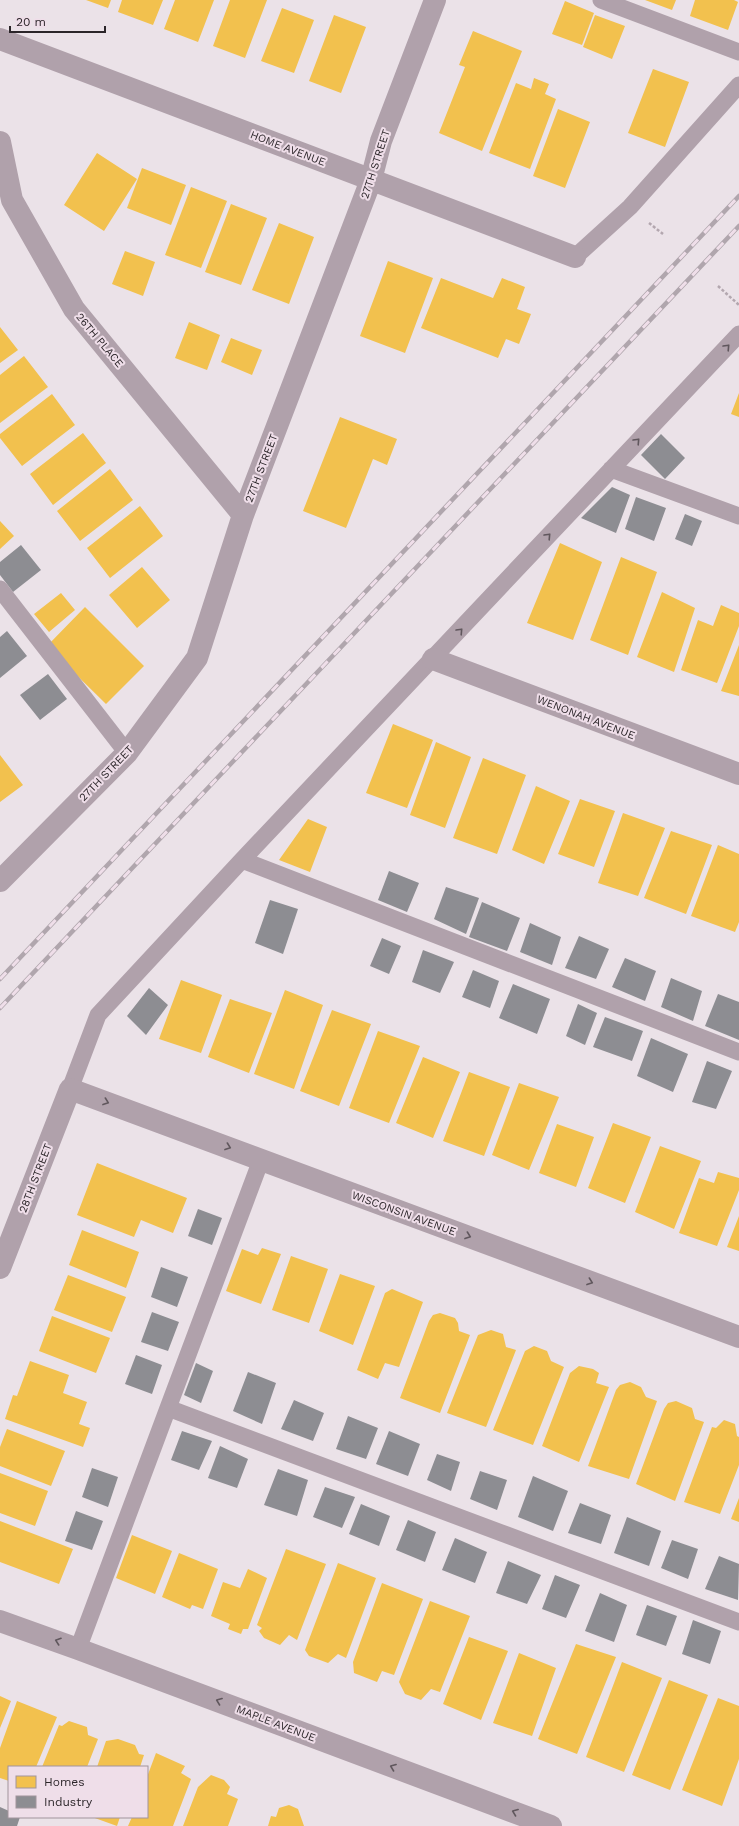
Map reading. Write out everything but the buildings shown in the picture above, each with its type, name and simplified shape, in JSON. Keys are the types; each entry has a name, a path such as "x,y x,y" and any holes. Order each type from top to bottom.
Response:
{"street":[{"name":"27TH STREET","path":"0,881 127,753 197,658 244,514 371,180 381,141 435,0"},
{"name":"HOME AVENUE","path":"0,39 575,257"},
{"name":"26TH PLACE","path":"0,142 12,200 74,309 244,514"},
{"name":"WENONAH AVENUE","path":"433,659 739,774"},
{"name":"WISCONSIN AVENUE","path":"70,1089 739,1337"},
{"name":"28TH STREET","path":"0,1268 70,1089"},
{"name":"MAPLE AVENUE","path":"0,1621 551,1826"}],"lane":[{"path":"601,0 739,52"},
{"path":"575,257 630,207 739,85"},
{"path":"70,1089 98,1016 242,860 739,334"},
{"path":"611,469 739,516"},
{"path":"0,589 127,753"},
{"path":"242,860 739,1052"},
{"path":"78,1649 261,1160"},
{"path":"168,1408 739,1622"}],"path":[{"path":"718,286 739,305"}],"railway":[{"path":"0,979 739,196"},
{"path":"0,1008 739,226"}]}
